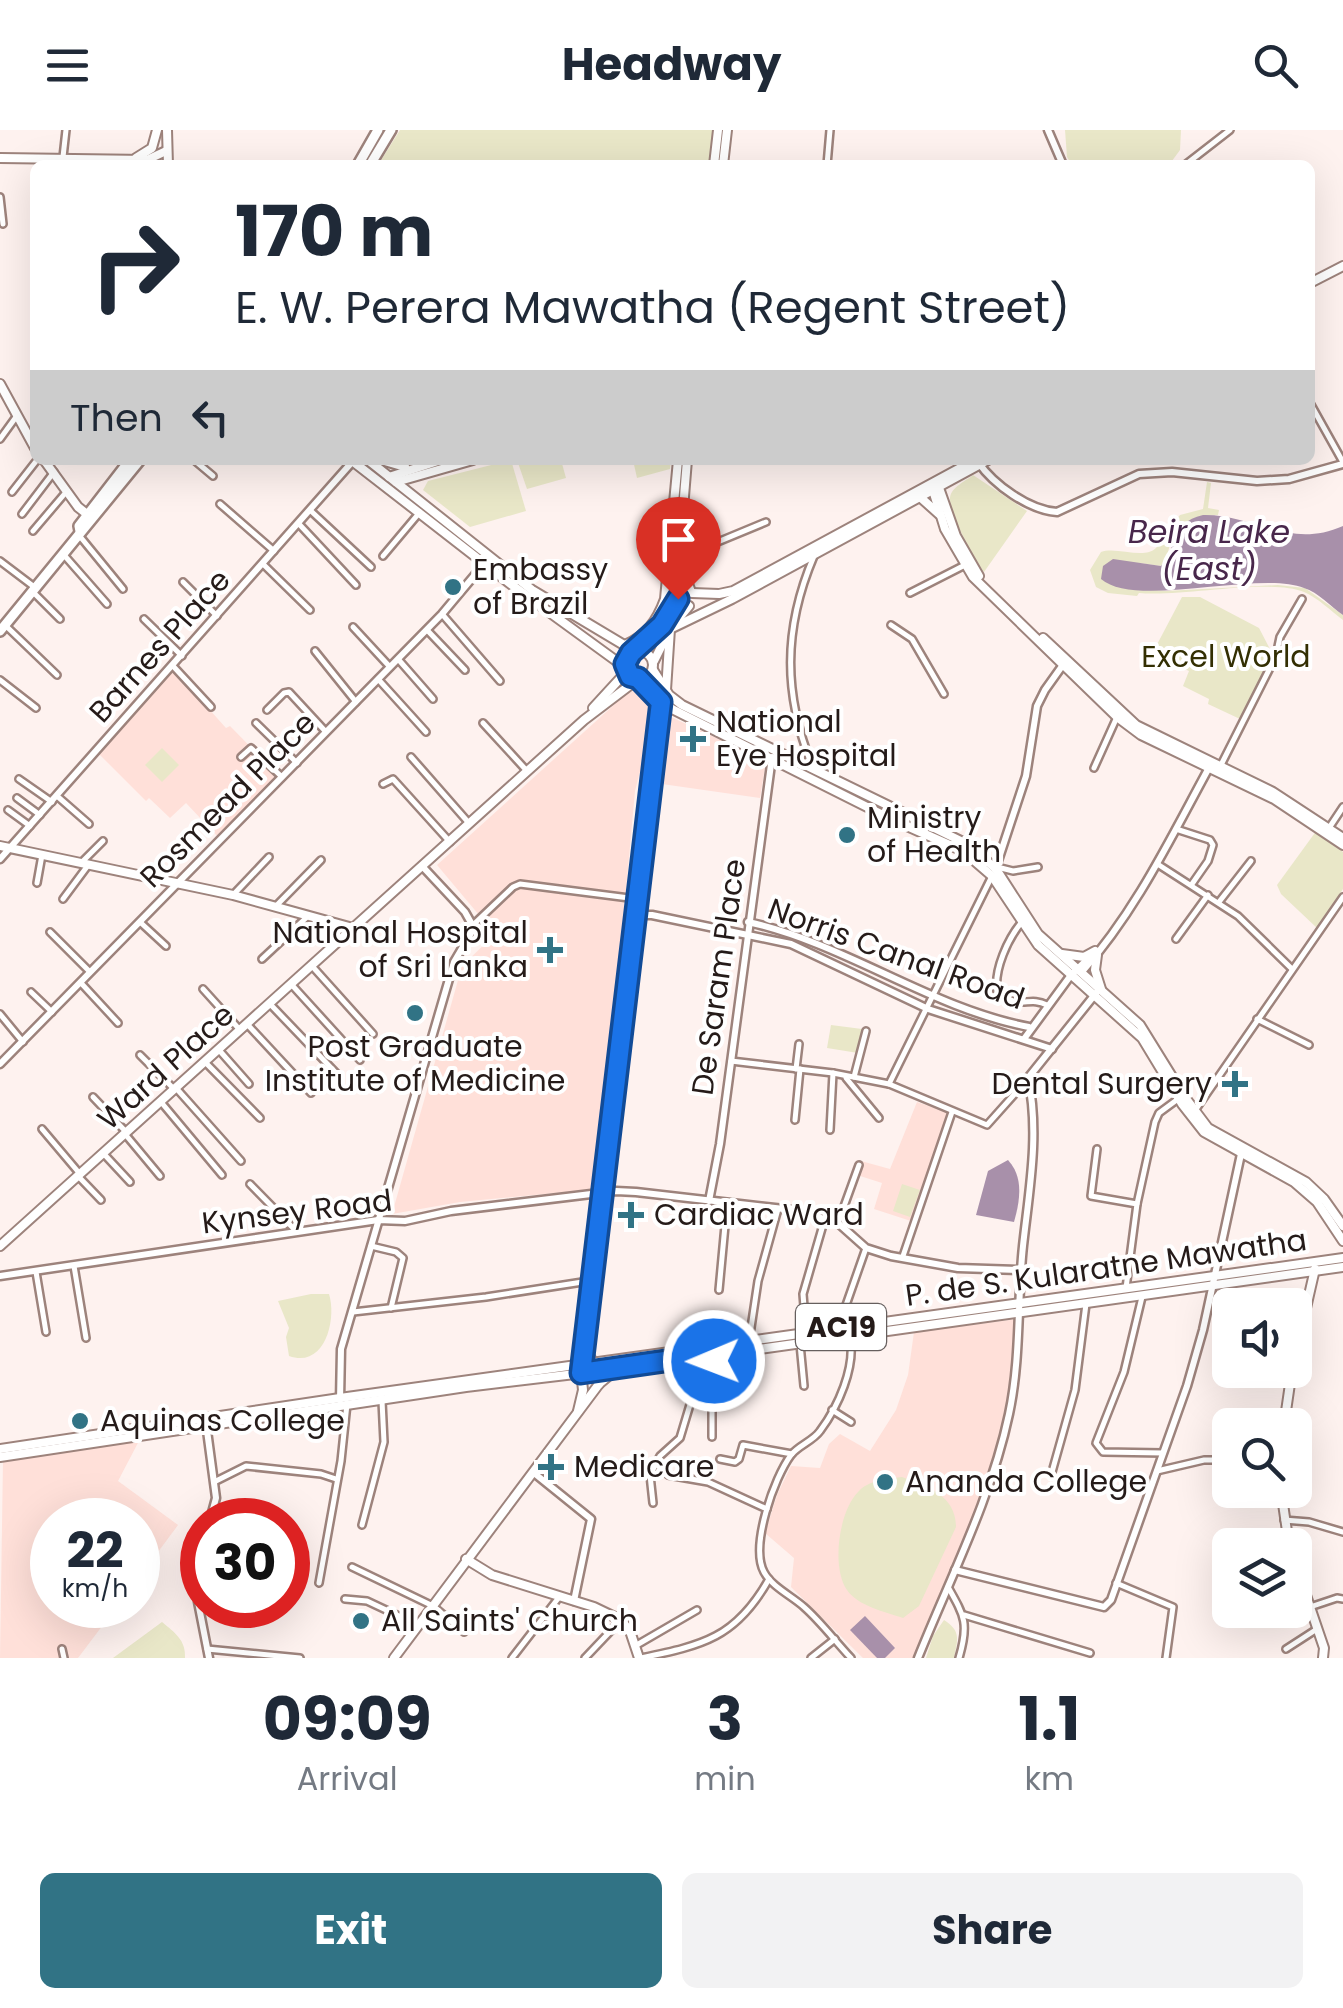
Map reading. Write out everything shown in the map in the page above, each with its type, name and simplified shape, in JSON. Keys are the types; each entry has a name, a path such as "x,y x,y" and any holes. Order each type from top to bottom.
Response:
{"highway":[{"path":"361,160 378,130"},
{"path":"373,160 390,130"},
{"path":"2,628 127,465"},
{"path":"92,515 136,465"}],"main road":[{"path":"136,158 152,148 157,130"},
{"path":"167,130 167,160"},
{"path":"715,160 718,130"},
{"path":"724,160 728,130"},
{"path":"0,158 152,159 166,151"},
{"path":"1315,280 1343,266"},
{"path":"0,384 30,440"},
{"path":"46,465 92,515"},
{"path":"359,465 412,494 532,590 625,645 650,655 666,690 682,704 888,818 962,851 995,871 1038,945 1098,991 1142,1038 1204,1132 1294,1182 1316,1202 1343,1241"},
{"path":"373,465 420,512 638,678 661,702 967,844 995,871 1038,934 1076,974"},
{"path":"392,465 418,465"},
{"path":"389,482 422,465"},
{"path":"389,482 455,465"},
{"path":"625,645 638,640 656,619 665,599 678,465"},
{"path":"687,465 680,558 682,605 706,609"},
{"path":"684,594 733,591 972,465"},
{"path":"412,494 420,474"},
{"path":"670,629 920,497 934,485"},
{"path":"934,485 941,518 965,565 982,587 1064,663 1132,722 1343,841"},
{"path":"934,485 974,568 1117,717 1141,734 1274,792 1343,841"},
{"path":"920,497 941,518"},
{"path":"669,577 691,606"},
{"path":"626,670 626,660 662,625 684,594"},
{"path":"638,678 647,676 670,629 691,606"},
{"path":"666,690 670,629"},
{"name":"Ward Place","path":"584,720 626,670"},
{"name":"Ward Place","path":"0,1246 584,720 638,678"},
{"path":"578,1411 600,1194 661,702"},
{"path":"5,847 233,894 354,928"},
{"path":"1058,954 1084,957 1096,953 1098,991"},
{"path":"1181,1098 1208,1128 1306,1182 1343,1226"},
{"name":"P. de S. Kularatne Mawatha","path":"1022,1306 1143,1294 1343,1258"},
{"name":"P. de S. Kularatne Mawatha","path":"595,1368 616,1369 698,1358 749,1340 1022,1306 1126,1288 1343,1266"},
{"path":"1312,1288 1316,1270"},
{"name":"P. de S. Kularatne Mawatha","path":"343,1401 713,1350 800,1342 848,1330"},
{"path":"584,1345 599,1384"},
{"path":"394,1658 578,1411 616,1369"},
{"name":"AC19","path":"0,1453 343,1401"},
{"path":"1283,1508 1286,1528"},
{"path":"466,1560 492,1575 621,1620 640,1658"},
{"path":"1312,1613 1324,1658"}],"street":[{"path":"62,157 66,130"},
{"path":"827,160 830,130"},
{"path":"1045,130 1058,160"},
{"path":"1214,140 1217,130"},
{"path":"1191,160 1230,130"},
{"path":"0,197 2,224"},
{"path":"984,465 1011,492 1044,510 1057,512 1139,474 1154,472 1257,482 1317,473 1343,463 1315,412"},
{"path":"0,439 16,417"},
{"path":"12,492 36,465"},
{"path":"200,465 214,476"},
{"name":"Barnes Place","path":"0,859 5,847 40,815 349,465"},
{"path":"22,514 54,472"},
{"path":"32,531 64,487"},
{"path":"220,504 274,552"},
{"path":"311,511 371,567"},
{"path":"383,556 420,512"},
{"path":"680,558 766,522"},
{"path":"299,524 356,584"},
{"path":"79,532 123,589"},
{"path":"62,552 107,604"},
{"path":"814,771 799,734 788,654 798,593 815,554"},
{"path":"0,561 60,619"},
{"path":"263,564 310,610"},
{"name":"Rosmead Place","path":"0,1064 390,668 484,564"},
{"path":"910,593 965,565"},
{"path":"183,582 217,616"},
{"path":"1024,1039 1047,1005 1107,940 1159,865 1276,656 1280,636 1302,599"},
{"path":"442,614 500,681"},
{"path":"144,619 182,656"},
{"path":"890,625 912,639 944,694"},
{"path":"353,627 390,668"},
{"path":"2,628 56,675"},
{"path":"426,630 465,670"},
{"path":"315,651 356,702"},
{"path":"398,659 433,699"},
{"path":"889,1084 995,871 1026,776 1037,706 1064,663"},
{"path":"173,666 210,707"},
{"path":"378,679 426,732"},
{"path":"0,680 36,708"},
{"path":"267,710 289,692 326,732"},
{"path":"1094,768 1117,717"},
{"path":"256,723 296,762"},
{"path":"483,723 527,772"},
{"path":"242,757 251,748 282,777"},
{"name":"De Saram Place","path":"710,1201 773,754"},
{"path":"410,758 469,824"},
{"path":"19,779 89,824"},
{"path":"383,784 392,779 450,842"},
{"path":"17,798 40,815"},
{"path":"1328,828 1343,808"},
{"path":"8,810 30,826"},
{"path":"1176,829 1212,842 1208,861 1192,884"},
{"path":"63,899 103,841"},
{"path":"37,883 42,855"},
{"path":"233,894 269,857"},
{"path":"276,906 322,860"},
{"path":"1219,902 1250,861"},
{"path":"1159,865 1238,916 1292,969"},
{"path":"319,1583 336,1479 343,1401 342,1349 454,962 474,932 474,924 422,866"},
{"path":"995,871 1038,867"},
{"path":"474,924 513,886 520,884 637,899"},
{"path":"1176,939 1208,895"},
{"path":"1194,1112 1342,902"},
{"path":"262,960 308,915"},
{"name":"Norris Canal Road","path":"634,915 652,915 791,944 928,1009 1052,1049"},
{"path":"140,922 166,946"},
{"name":"Norris Canal Road","path":"748,922 792,933 934,996 1030,1027"},
{"path":"1022,923 1006,949 997,991 1014,1003 1039,1001 1047,1005"},
{"path":"50,932 90,973"},
{"path":"312,966 374,1034"},
{"path":"81,983 118,1023"},
{"path":"291,984 360,1060"},
{"path":"203,989 311,1093"},
{"path":"731,1060 889,1084 988,1125 1098,991"},
{"path":"30,992 52,1012"},
{"path":"270,1003 337,1074"},
{"path":"0,1014 23,1042"},
{"path":"1257,1020 1309,1044"},
{"path":"854,1077 866,1031"},
{"path":"795,1120 799,1044"},
{"path":"218,1050 249,1084"},
{"path":"140,1055 241,1160"},
{"path":"205,1062 260,1118"},
{"path":"830,1130 833,1073"},
{"path":"844,1075 879,1118"},
{"path":"918,1658 1000,1453 1010,1409 1022,1306 1021,1270 1034,1130 1034,1103 1028,1078"},
{"path":"93,1097 160,1176"},
{"path":"1126,1288 1155,1122 1160,1113 1181,1098"},
{"path":"161,1102 222,1175"},
{"path":"902,1256 952,1111"},
{"path":"42,1129 101,1200"},
{"path":"1097,1149 1090,1196 1138,1204"},
{"path":"103,1153 130,1182"},
{"path":"954,1570 1104,1607 1111,1600 1187,1386 1240,1154"},
{"path":"858,1165 838,1223 866,1248 958,1268 1021,1270"},
{"path":"250,1184 298,1233"},
{"name":"Kynsey Road","path":"0,1276 378,1220 405,1221 451,1211 625,1192 778,1209 838,1223"},
{"path":"720,1290 727,1204"},
{"path":"749,1340 758,1281 778,1209"},
{"path":"806,1332 804,1294 825,1218"},
{"path":"371,1246 396,1252 403,1258 392,1308"},
{"path":"849,1657 805,1608 769,1580 759,1554 767,1509 792,1454 819,1433 852,1356 846,1308 866,1248"},
{"path":"74,1266 86,1338"},
{"path":"36,1272 46,1332"},
{"path":"352,1312 592,1280"},
{"path":"1143,1294 1124,1372 1096,1443 1103,1452 1164,1453"},
{"path":"1052,1472 1074,1390 1086,1301"},
{"path":"800,1342 804,1386"},
{"path":"712,1436 713,1350"},
{"path":"653,1503 650,1475 660,1456 680,1438 698,1378 698,1358"},
{"path":"362,1525 384,1442 382,1396"},
{"path":"832,1410 851,1422"},
{"path":"206,1423 216,1498"},
{"path":"720,1459 739,1460 743,1445 792,1454"},
{"path":"1157,1470 1212,1460"},
{"path":"214,1482 246,1466 336,1479"},
{"path":"534,1473 591,1519 574,1601"},
{"path":"668,1475 708,1482 767,1509"},
{"path":"1284,1520 1309,1522 1343,1532"},
{"path":"352,1567 433,1606 464,1632"},
{"path":"640,1658 694,1646 732,1628 769,1580"},
{"path":"1116,1583 1174,1607 1166,1658"},
{"path":"948,1587 964,1615 966,1632 959,1658"},
{"path":"512,1658 560,1596"},
{"path":"344,1598 367,1601 418,1625"},
{"path":"1312,1605 1343,1599"},
{"path":"635,1646 697,1610"},
{"path":"964,1615 1090,1652"},
{"path":"585,1658 621,1620"},
{"path":"203,1628 208,1654 300,1658"},
{"path":"1286,1648 1317,1629"},
{"path":"811,1658 835,1640"},
{"path":"62,1650 64,1658"}],"shaded area":[{"path":"173,669 226,728 230,726 280,777 219,838 186,803 170,818 149,798 146,801 98,753"},
{"name":"National Hospital of Sri Lanka","path":"636,690 652,699 656,709 635,791 599,1189 460,1202 392,1214 462,966 495,934 437,865 626,694"},
{"name":"National Eye Hospital","path":"671,717 766,761 760,798 662,784"},
{"path":"917,1102 950,1113 914,1222 874,1209 882,1183 857,1175 861,1161 890,1169"},
{"name":"Ananda College","path":"1018,1319 1001,1442 917,1658 863,1658 791,1587 794,1558 765,1533 777,1495 791,1466 820,1468 829,1444 840,1434 870,1451 896,1410 908,1375 914,1332"},
{"path":"140,1439 118,1481 141,1498 30,1498 30,1628 101,1628 78,1658 0,1658 3,1460"},
{"path":"160,1512 178,1525 160,1549"}],"green space":[{"path":"400,130 713,130 710,160 381,160"},
{"path":"1065,130 1181,130 1180,150 1173,160 1067,157"},
{"path":"491,465 512,465 526,511 470,527 423,490 428,481"},
{"path":"519,465 562,465 566,478 527,489"},
{"path":"634,465 670,465 670,469 637,478"},
{"path":"973,475 1027,511 984,572 963,536 950,498"},
{"path":"1207,482 1211,483 1208,508 1219,510 1218,515 1188,523 1172,540 1161,566 1140,563 1117,586 1166,591 1278,585 1305,588 1343,615 1343,620 1304,592 1288,588 1248,587 1137,596 1108,593 1096,587 1090,570 1101,552 1144,553 1156,548 1180,515 1203,509"},
{"name":"Excel World","path":"1182,597 1200,597 1259,628 1272,653 1240,719 1208,704 1209,699 1183,686 1189,671 1152,654"},
{"path":"162,748 179,765 162,782 145,765"},
{"path":"1317,830 1343,852 1343,889 1317,928 1281,894 1277,885"},
{"path":"831,1025 862,1029 858,1053 827,1048"},
{"path":"902,1184 920,1190 910,1217 893,1211"},
{"path":"329,1294 331,1316 326,1339 312,1355 289,1356 289,1328 278,1301"},
{"path":"902,1477 946,1500 956,1527 919,1606 903,1618 872,1608 852,1596 842,1580 838,1554 846,1512 858,1492 873,1483"},
{"path":"944,1620 957,1636 954,1658 926,1658 933,1636"},
{"path":"160,1623 182,1642 185,1658 113,1658 154,1628 160,1628"}],"water":[{"name":"Beira Lake (East)","path":"1203,515 1288,533 1324,532 1343,526 1343,615 1309,590 1284,584 1141,591 1101,579 1103,566 1113,559 1161,566 1179,529"},
{"path":"1008,1160 1019,1182 1014,1222 976,1215 988,1171"},
{"path":"865,1616 895,1648 885,1658 877,1658 850,1630"}],"place":[{"name":"Embassy of Brazil","path":"453,587"},
{"name":"National Eye Hospital","path":"693,739"},
{"name":"Ministry of Health","path":"847,835"},
{"name":"National Hospital of Sri Lanka","path":"550,950"},
{"name":"Post Graduate Institute of Medicine","path":"415,1013"},
{"name":"Dental Surgery","path":"1235,1084"},
{"name":"Cardiac Ward","path":"631,1215"},
{"name":"Aquinas College","path":"80,1421"},
{"name":"Medicare","path":"551,1467"},
{"name":"Ananda College","path":"885,1482"},
{"name":"All Saints' Church","path":"361,1621"}],"route":[{"path":"678,599 662,625 631,653 625,664 630,676 638,678 661,702 580,1362 581,1373 714,1354 714,1361"}]}
